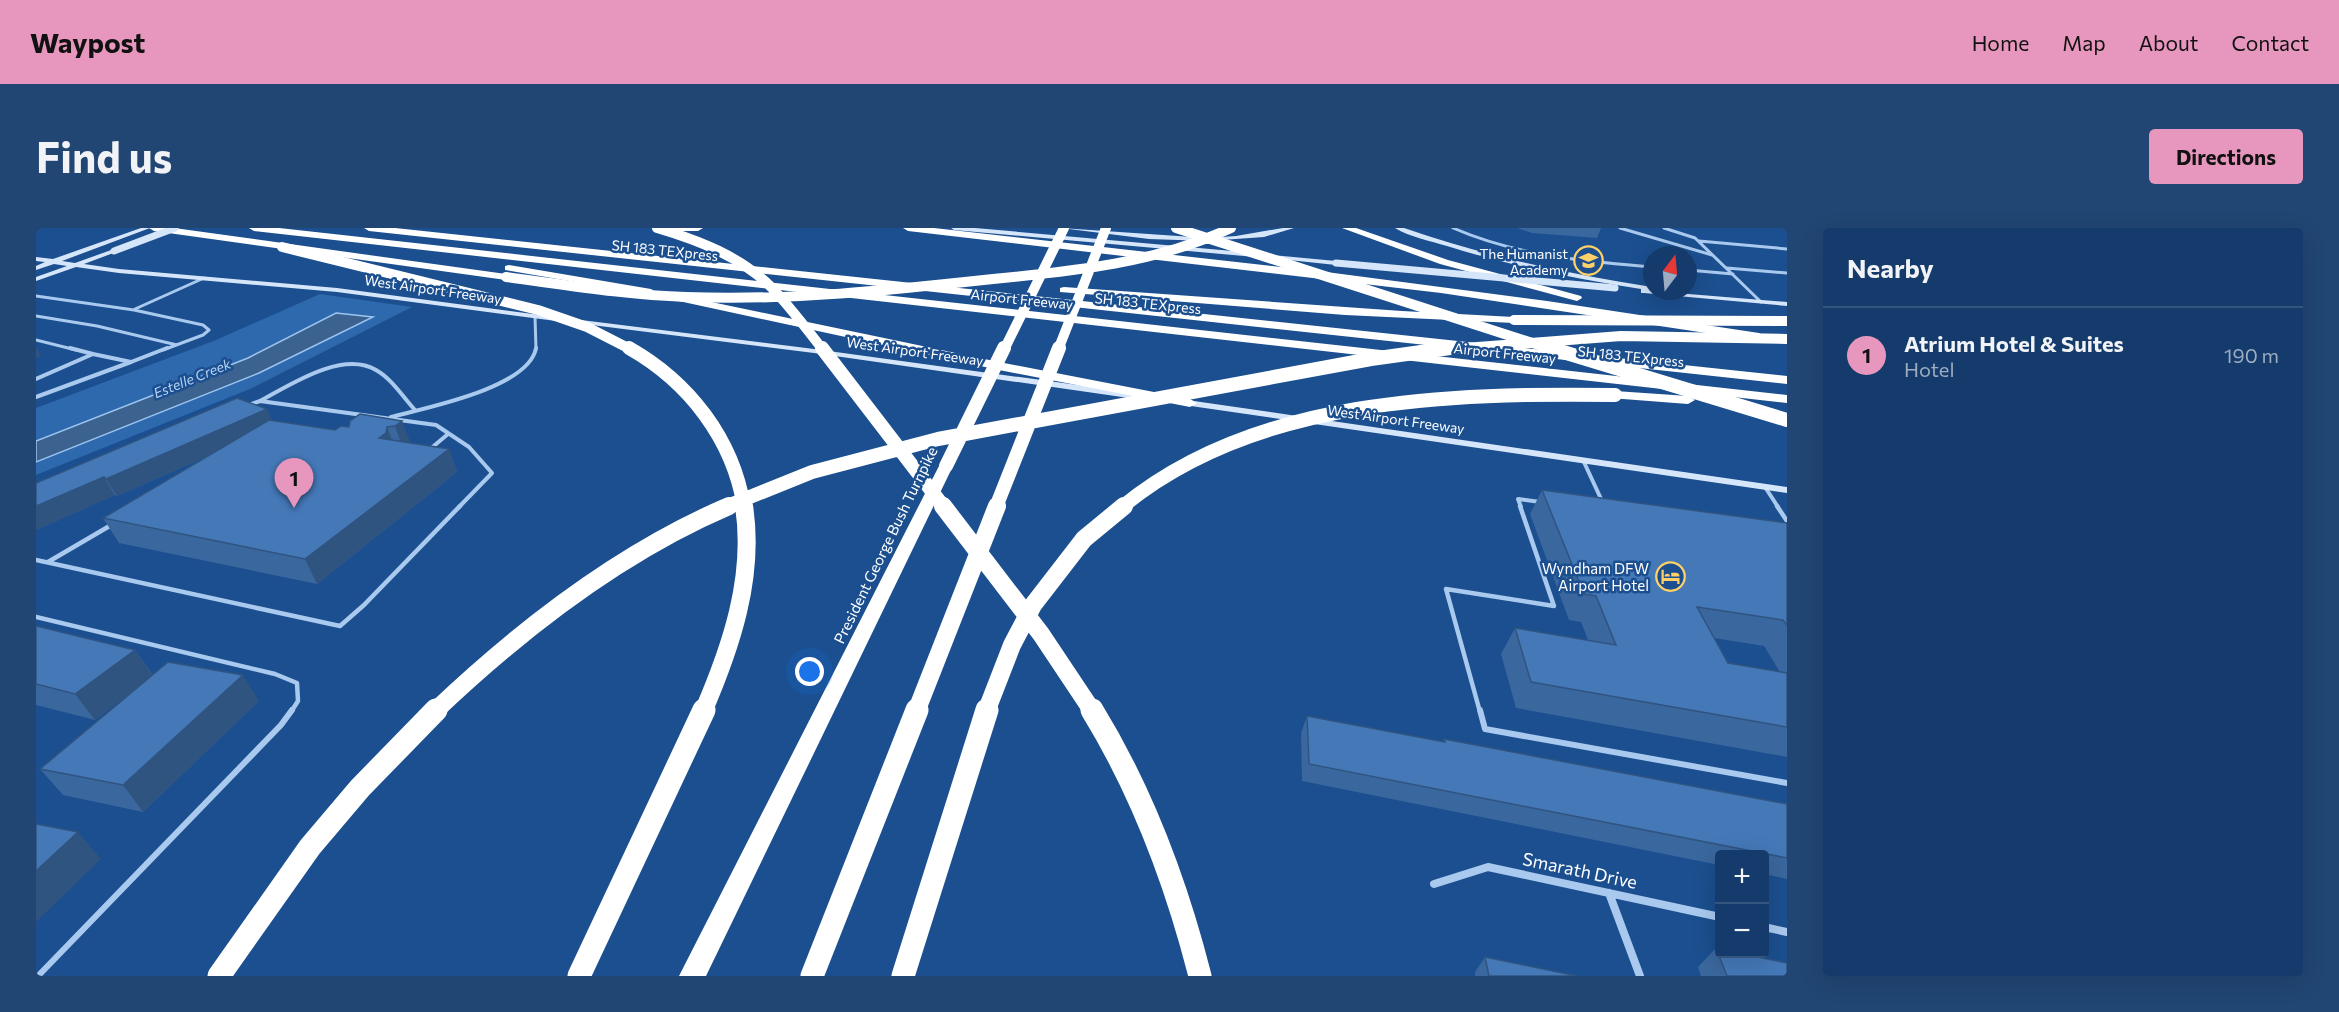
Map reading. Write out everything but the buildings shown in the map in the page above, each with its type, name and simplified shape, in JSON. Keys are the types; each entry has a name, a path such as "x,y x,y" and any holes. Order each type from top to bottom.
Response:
{"highway":[{"path":"154,228 619,292 668,297 750,298 861,292 1093,268 1167,253 1231,228"},
{"name":"Airport Freeway","path":"254,228 1787,399"},
{"name":"SH 183 TEXpress","path":"327,228 1787,388"},
{"name":"SH 183 TEXpress","path":"369,228 1787,380"},
{"name":"Airport Freeway","path":"440,228 1787,370"},
{"path":"658,228 698,228"},
{"path":"658,228 694,240 735,260 771,287 944,508 1059,661 1104,729 1150,819 1172,878 1200,976"},
{"path":"908,228 1422,288 1787,340"},
{"name":"President George Bush Turnpike","path":"692,976 1064,228"},
{"path":"812,976 1106,228"},
{"path":"1176,228 1567,354 1787,420"},
{"path":"1347,228 1386,243 1503,280 1713,329"},
{"path":"357,240 435,256 638,289 1010,369 1190,403"},
{"path":"282,247 533,309 603,334 655,363 675,380 708,416 730,454 744,505 747,540 745,574 738,615 722,665 698,724 579,976"},
{"path":"1009,287 1170,296 1411,316 1514,320 1787,321"},
{"path":"219,976 308,849 403,740 451,693 551,610 601,575 701,518 752,495 797,477 870,454 938,439 1371,359 1468,346 1567,338 1680,336 1787,340"},
{"path":"903,976 1000,670 1033,606 1069,554 1131,497 1177,468 1262,432 1311,418 1366,407 1441,398 1551,393 1615,395 1787,411"}],"main road":[{"path":"36,268 147,228"},
{"path":"36,279 175,228"},
{"path":"954,228 1787,304"},
{"path":"1064,228 1209,238 1243,237 1291,228"},
{"path":"1398,228 1503,261 1579,278 1643,288"},
{"name":"West Airport Freeway","path":"36,259 74,265 337,290 814,351 1787,490"},
{"path":"1697,296 1707,297"}],"street":[{"name":"Smarath Drive","path":"1434,884 1488,867 1715,916"},
{"path":"1609,893 1640,976"},
{"path":"1769,928 1787,932"}],"lane":[{"path":"1453,228 1520,252 1552,258 1643,266"},
{"path":"1620,228 1714,256"},
{"path":"1664,228 1699,241 1761,302"},
{"path":"1699,241 1787,249"},
{"path":"1726,268 1787,273"},
{"path":"1697,271 1733,274"},
{"path":"134,310 204,278"},
{"path":"36,296 134,310 203,325 209,330 177,345 36,397"},
{"path":"36,316 97,326 177,345"},
{"path":"371,424 486,389 508,380 533,358 536,346 535,316"},
{"path":"36,340 131,362"},
{"path":"36,379 93,354"},
{"path":"239,409 328,368 353,364 376,370 415,410"},
{"path":"36,560 340,626 364,605 492,472 469,447 436,425 260,401"},
{"path":"425,453 448,434"},
{"path":"1583,460 1607,510"},
{"path":"1765,487 1787,521"},
{"path":"1551,503 1518,499 1554,606 1446,589 1485,729 1787,783"},
{"path":"47,563 117,521"},
{"path":"36,616 275,674 297,683 298,701 281,725 38,976"}],"shaded area":[{"path":"320,294 412,307 250,389 36,475 36,408 216,340"},
{"path":"336,313 373,317 259,373 36,462 36,441 248,358"}],"place":[{"name":"The Humanist Academy","path":"1589,261"},
{"name":"Atrium Hotel & Suites","path":"294,508"},
{"name":"Wyndham DFW Airport Hotel","path":"1670,577"}],"water label":[{"name":"Estelle Creek","path":"192,378"}]}
